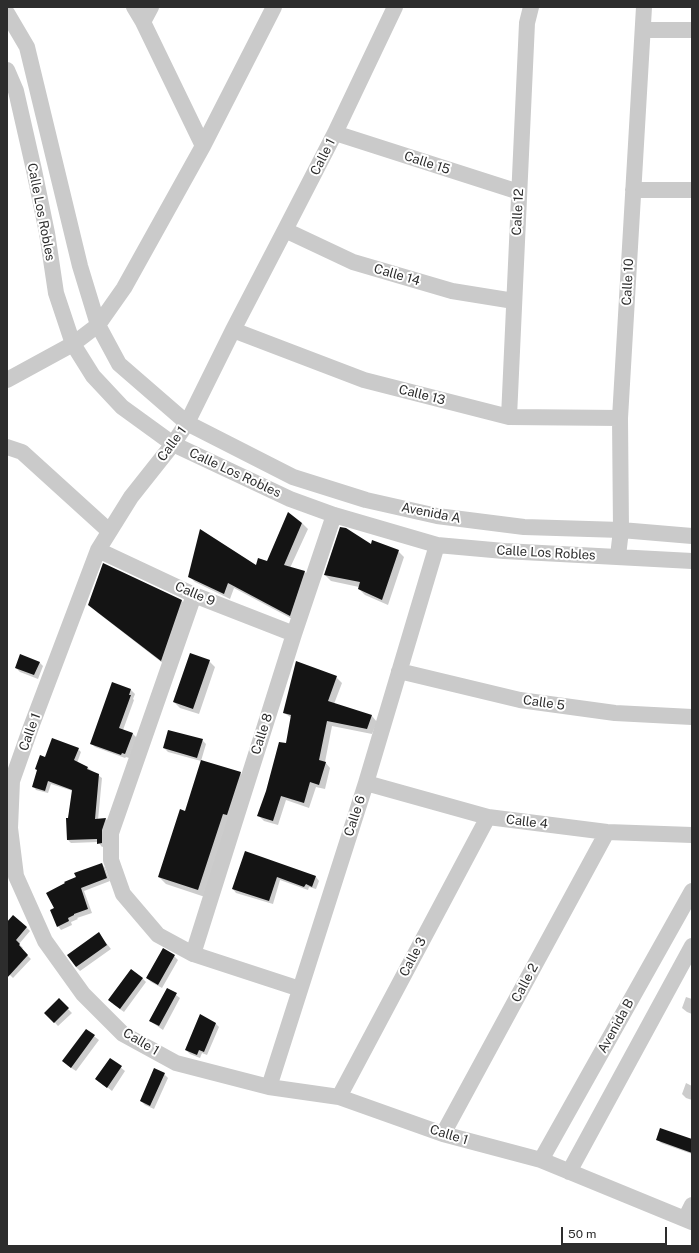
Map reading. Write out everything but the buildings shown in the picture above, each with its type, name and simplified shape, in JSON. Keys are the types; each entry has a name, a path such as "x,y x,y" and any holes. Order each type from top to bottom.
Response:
{"street":[{"path":"134,7 143,22 203,146"},
{"path":"143,22 151,7"},
{"path":"7,380 73,344 98,325 124,288 203,146 274,7"},
{"name":"Calle 1","path":"395,7 335,133 233,330 187,424 131,497 98,550 12,781 10,828 16,876 45,941 83,994 123,1034 176,1063 269,1087 339,1097 443,1134 541,1160 689,1221"},
{"name":"Calle 12","path":"509,417 527,23 531,7"},
{"name":"Calle 10","path":"618,556 621,530 620,418 644,7"},
{"name":"Avenida A","path":"7,13 27,47 80,266 98,325 118,364 187,424 293,477 366,500 437,516 516,526 621,530 692,536"},
{"path":"643,30 692,30"},
{"name":"Calle Los Robles","path":"7,70 16,91 34,170 47,233 56,293 73,344 93,376 122,406 173,444 290,499 334,516 438,545 504,551 692,561"},
{"name":"Calle 15","path":"335,133 519,192"},
{"path":"633,190 692,190"},
{"name":"Calle 14","path":"285,230 353,262 452,291 514,301"},
{"name":"Calle 13","path":"233,330 364,380 509,417 620,418"},
{"path":"7,447 22,452 109,531"},
{"name":"Calle 8","path":"193,954 294,634 334,516"},
{"name":"Calle 6","path":"269,1087 366,782 438,545"},
{"name":"Calle 9","path":"98,550 194,595 294,634"},
{"path":"194,595 111,834 111,860 123,894 158,935 193,954 300,989"},
{"name":"Calle 5","path":"400,671 520,700 615,713 692,717"},
{"name":"Calle 4","path":"366,782 488,817 607,832 692,835"},
{"name":"Calle 3","path":"339,1097 488,817"},
{"name":"Calle 2","path":"443,1134 607,832"},
{"name":"Avenida B","path":"541,1160 692,891"},
{"path":"569,1172 692,946"},
{"path":"689,1221 692,1205"}]}
